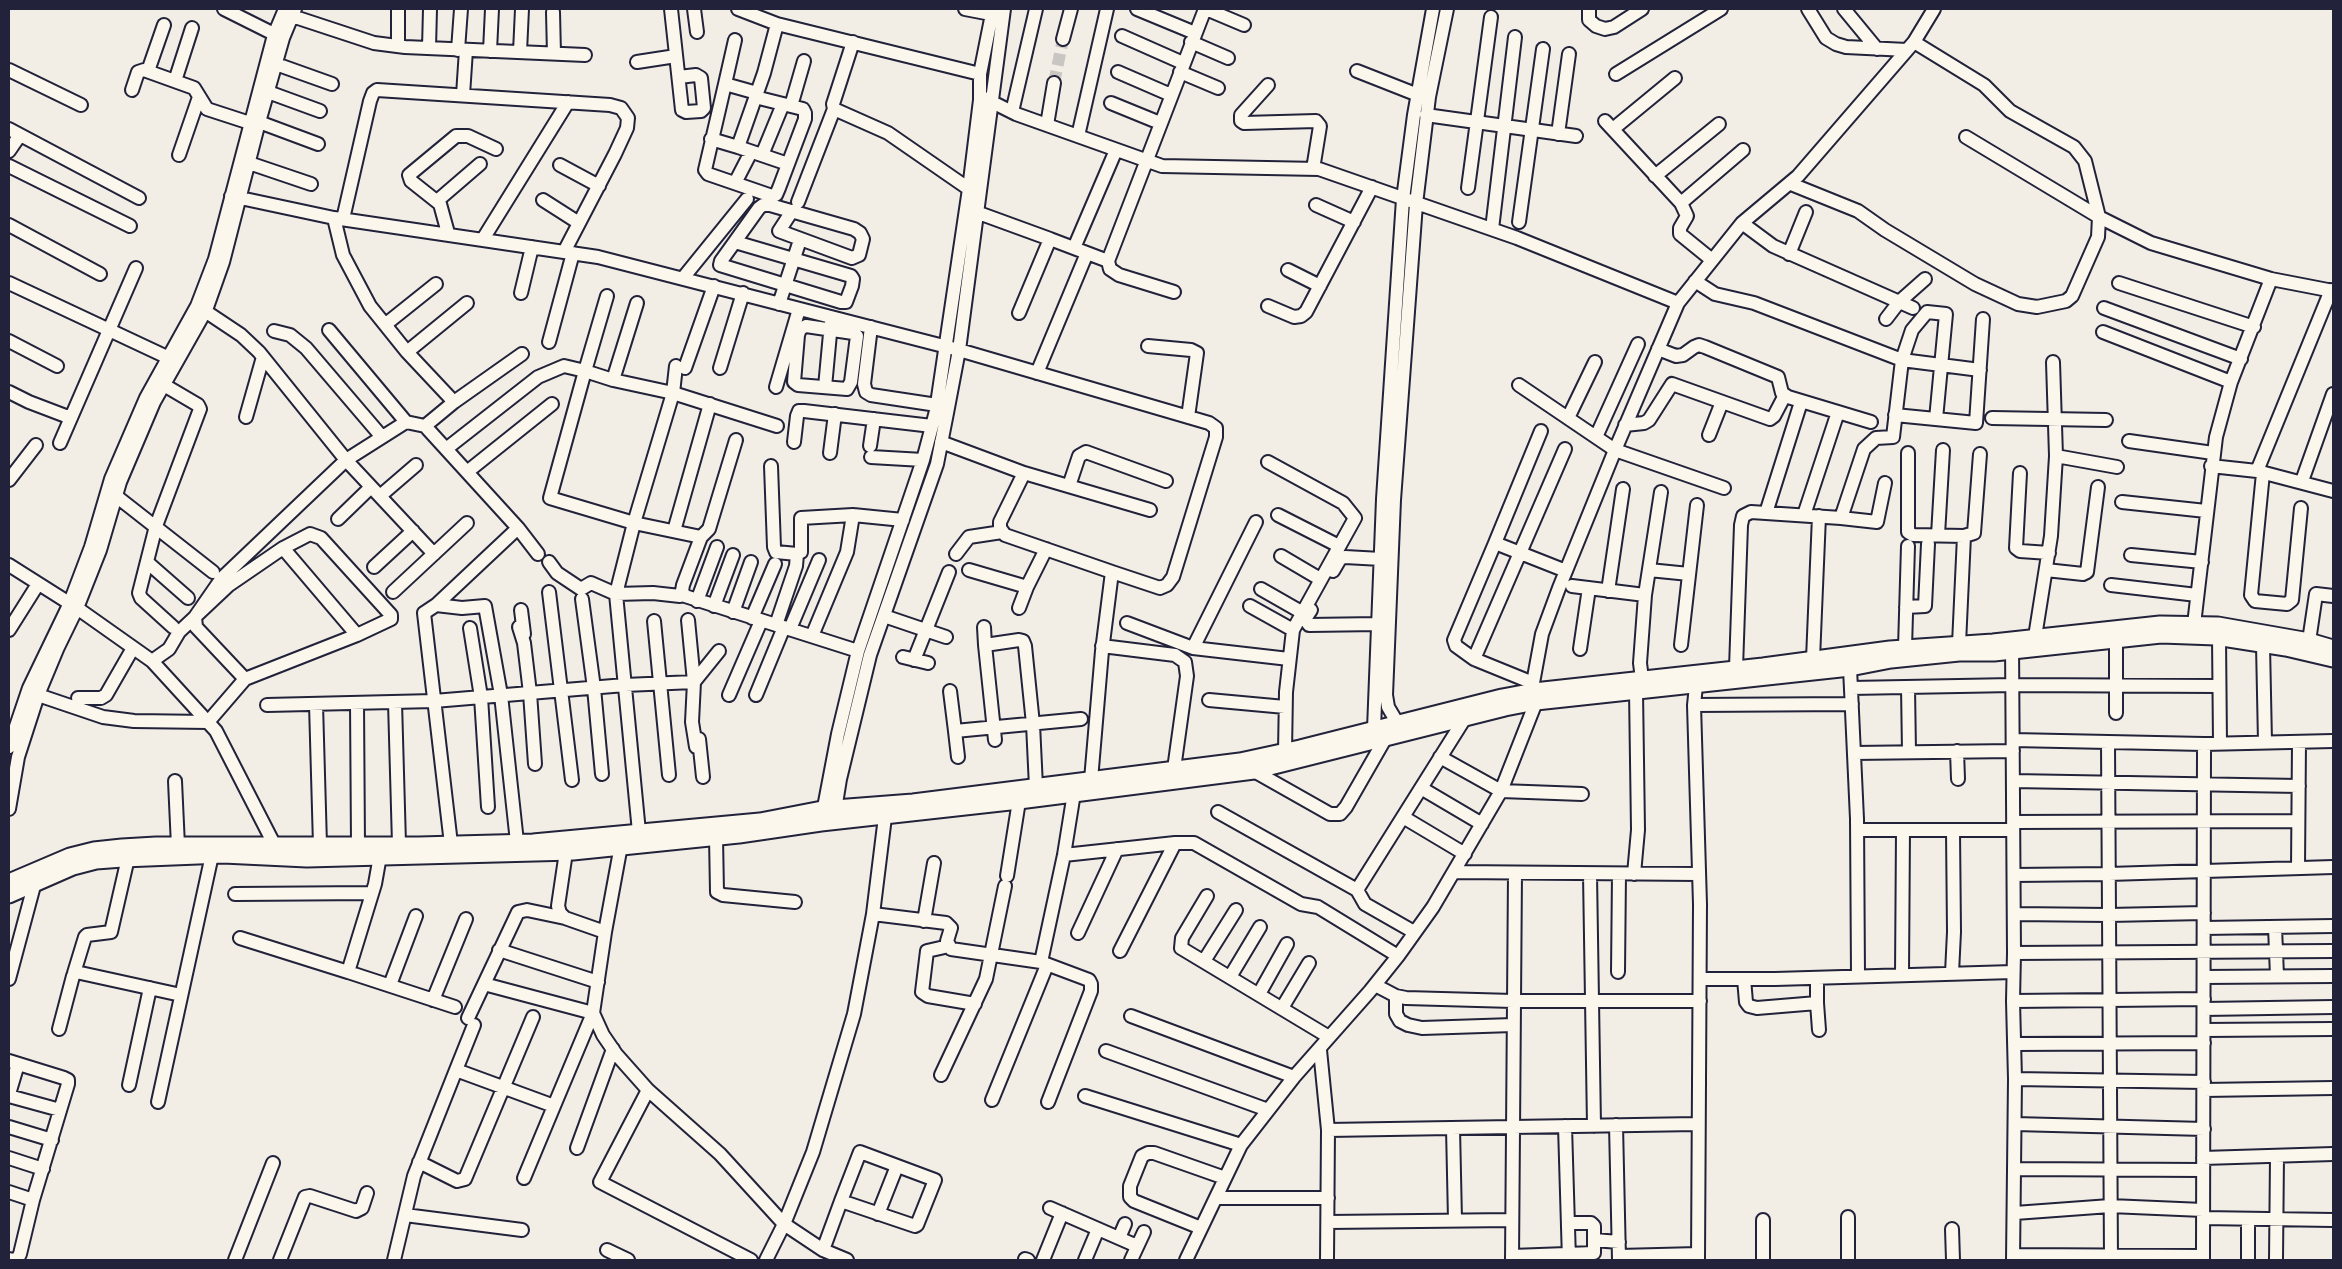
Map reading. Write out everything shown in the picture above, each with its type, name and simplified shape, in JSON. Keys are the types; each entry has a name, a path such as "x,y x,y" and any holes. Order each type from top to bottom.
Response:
{"main road":[{"path":"9,895 73,867 128,858 212,856 307,860 380,856 566,852 622,840 638,832 828,815 885,817 1019,801 1254,771 1379,734 1398,724 1502,697 1534,692 1639,685 1697,678 1850,668 1891,660 2012,645 2035,637 2160,624 2333,660"},
{"path":"1697,678 1736,668 1905,648 1959,644 2012,645 2116,640 2160,636 2221,626 2309,641 2333,648"},
{"path":"9,882 70,856 94,850 156,845 451,844 716,837 828,815 913,802 1240,761 1465,718 1534,692"}],"street":[{"path":"224,9 279,37"},
{"path":"398,9 398,46"},
{"path":"429,48 430,9"},
{"path":"461,9 463,95"},
{"path":"490,51 492,9"},
{"path":"520,52 522,9"},
{"path":"671,9 679,77"},
{"path":"694,9 697,32"},
{"path":"738,9 777,24 980,74"},
{"path":"828,815 840,779 870,655 937,464 959,350 976,212 985,98 980,74 992,12 965,9"},
{"path":"828,815 858,651 904,520 932,426 946,347 968,188 1004,9"},
{"path":"1012,112 1036,9"},
{"path":"1063,39 1071,9"},
{"path":"1078,136 1107,9"},
{"path":"1137,9 1228,58"},
{"path":"1174,292 1119,275 1110,269 1108,261 1193,38 1206,9 1244,25"},
{"path":"1254,771 1330,814 1340,814 1346,807 1379,734 1378,624 1403,199 1433,9"},
{"path":"1398,724 1388,707 1386,671 1394,500 1416,204 1426,115 1447,9"},
{"path":"1589,9 1589,20 1605,30 1614,27 1642,9"},
{"path":"1616,74 1721,9"},
{"path":"1791,184 1858,211 1885,230 1976,284 2018,304 2031,306 2066,301 2072,296 2098,237 2099,217 2089,170 2079,152 2010,111 1984,85 1910,46 1877,48 1846,47 1836,44 1826,38 1808,9"},
{"path":"1186,1260 1241,1145 1294,1077 1320,1050 1398,956 1454,872 1501,791 1534,692 1542,634 1625,425 1678,303 1742,223 1791,184 1910,46 1934,9"},
{"path":"1847,10 1877,48"},
{"path":"236,197 254,122 279,37 291,11 374,43 462,50 584,55"},
{"path":"553,12 554,54"},
{"path":"1468,188 1491,17"},
{"path":"738,147 777,24"},
{"path":"148,71 164,25"},
{"path":"174,81 192,28"},
{"path":"1122,36 1218,88"},
{"path":"9,747 29,688 73,606 100,550 116,496 154,402 201,308 215,259 249,163 254,122 268,92 276,64 279,37"},
{"path":"1492,230 1515,38"},
{"path":"725,84 804,109 805,119 776,195 772,196 735,184 708,174 704,170 735,40"},
{"path":"765,251 795,207 834,109 833,104 853,42"},
{"path":"1519,222 1543,49"},
{"path":"1558,134 1569,54"},
{"path":"637,62 676,56"},
{"path":"735,184 787,105 804,61"},
{"path":"276,64 332,84"},
{"path":"9,70 81,105"},
{"path":"132,90 138,72 148,71 194,88 207,108 318,144"},
{"path":"1356,71 1418,95"},
{"path":"1118,72 1171,95"},
{"path":"1675,78 1609,125 1681,203 1687,216 1680,228 1680,234 1712,260"},
{"path":"1047,125 1054,83"},
{"path":"1268,86 1241,115 1241,121 1316,121 1320,126 1313,169"},
{"path":"454,402 407,352 370,306 343,256 339,218 373,93 377,90 610,105 621,108 628,118 627,128 579,223 569,252 549,342"},
{"path":"268,92 320,111"},
{"path":"179,155 199,97"},
{"path":"985,98 1012,112 1162,166 1313,169 1372,187 1583,263 1678,303"},
{"path":"483,239 568,102"},
{"path":"1111,102 1160,123"},
{"path":"834,109 899,139 968,188"},
{"path":"1426,115 1576,136"},
{"path":"1655,176 1719,124"},
{"path":"9,151 14,132 139,198"},
{"path":"448,234 440,204 410,181 410,173 456,136 468,136 496,149"},
{"path":"1966,137 2099,217 2151,243 2272,279 2332,290 2260,472 2251,595 2255,601 2287,604 2292,600 2301,508"},
{"path":"711,139 788,164"},
{"path":"1074,248 1116,150"},
{"path":"1681,203 1744,150"},
{"path":"249,163 311,184"},
{"path":"438,201 480,164"},
{"path":"560,165 599,186"},
{"path":"9,166 130,226"},
{"path":"1268,306 1294,316 1301,316 1306,312 1372,187"},
{"path":"236,197 339,218 598,257 799,309 831,323 853,333 857,336 850,386 847,389 798,385 794,382 794,374 800,329 806,326 831,323 871,327 959,350 1209,423 1216,428 1216,437 1173,577 1167,585 1160,588 1046,550 1002,532 969,537 956,554"},
{"path":"683,278 748,199"},
{"path":"543,200 579,223"},
{"path":"735,242 851,276 853,279 846,302 720,266 721,262 758,208 763,205 795,207 854,229 860,233 863,239 859,255 852,258 779,231"},
{"path":"1316,205 1354,222"},
{"path":"976,212 1108,261"},
{"path":"1789,254 1806,212"},
{"path":"1742,223 1773,246 1789,254 1913,308"},
{"path":"9,225 100,274"},
{"path":"1018,313 1050,239"},
{"path":"779,304 800,240"},
{"path":"521,293 532,247"},
{"path":"1037,373 1087,253"},
{"path":"60,443 136,268"},
{"path":"1288,270 1320,286"},
{"path":"1886,320 1899,302 1925,279"},
{"path":"2193,630 2213,452 2231,382 2272,279"},
{"path":"1695,281 1715,294 1754,303 1902,360 1980,370"},
{"path":"9,283 169,358"},
{"path":"2119,283 2254,327"},
{"path":"386,324 436,284"},
{"path":"638,832 616,594 634,523 681,367 714,286"},
{"path":"720,368 743,293"},
{"path":"607,296 550,498 634,523 701,537"},
{"path":"614,380 637,303"},
{"path":"407,352 468,304"},
{"path":"201,308 242,335 263,357 346,460 434,554"},
{"path":"9,809 18,757 38,695 73,606 111,479 146,398 201,308"},
{"path":"2104,308 2241,359"},
{"path":"776,387 799,309"},
{"path":"1841,518 1864,449 1876,438 1893,437 1902,360 1912,330 1928,312 1946,314 1936,419"},
{"path":"1895,415 1976,423 1984,319"},
{"path":"825,387 831,323"},
{"path":"871,327 864,384 866,392 871,395 936,405"},
{"path":"329,330 406,422 425,426 518,528 538,554"},
{"path":"274,331 290,336 306,348 382,437"},
{"path":"2103,332 2231,382"},
{"path":"9,340 57,366"},
{"path":"1596,437 1638,344"},
{"path":"1658,350 1676,356 1683,356 1698,345 1705,347 1778,377 1782,393 1785,395 1801,402 1871,422"},
{"path":"1148,346 1191,350 1198,353 1188,417"},
{"path":"425,426 454,402 522,354"},
{"path":"246,417 263,357"},
{"path":"1568,418 1595,362"},
{"path":"2035,637 2049,553 2056,456 2053,362"},
{"path":"446,450 538,377 564,366 614,380 673,393 777,426"},
{"path":"1625,425 1644,423 1649,420 1672,384 1770,419 1774,416 1785,395"},
{"path":"164,385 198,405 200,414 156,526 139,596 173,627"},
{"path":"1519,385 1615,450 1724,488"},
{"path":"9,392 70,418"},
{"path":"2302,482 2333,394"},
{"path":"1709,435 1722,402"},
{"path":"1766,513 1801,402"},
{"path":"467,472 552,404"},
{"path":"674,531 710,404"},
{"path":"794,442 799,411 932,426"},
{"path":"1804,515 1838,412"},
{"path":"830,453 835,414"},
{"path":"1992,418 2054,417 2106,420"},
{"path":"874,419 870,452 923,460"},
{"path":"245,679 196,627 195,617 222,578 346,460 406,422"},
{"path":"1534,692 1474,659 1456,646 1454,640 1541,432"},
{"path":"736,440 709,529 701,537 682,591 685,596 714,606 858,651"},
{"path":"2129,441 2213,452"},
{"path":"941,442 1024,474 1150,510"},
{"path":"9,480 36,445"},
{"path":"1474,659 1565,449"},
{"path":"1938,535 1943,450"},
{"path":"1069,486 1079,456 1086,452 1166,481"},
{"path":"1908,452 1908,532 1913,535 1964,536 1974,533 1980,454"},
{"path":"2056,456 2116,467"},
{"path":"1268,462 1343,502 1355,515 1354,523 1339,546 1293,630 1285,707 1285,752"},
{"path":"338,519 416,465"},
{"path":"771,466 774,550 797,554"},
{"path":"2211,466 2260,472 2333,491"},
{"path":"2020,473 2016,548 2024,552 2049,553"},
{"path":"1002,532 1000,522 1024,474"},
{"path":"1736,668 1741,525 1744,516 1751,512 1877,522 1885,483"},
{"path":"2046,570 2083,574 2088,572 2098,487"},
{"path":"1608,591 1623,489"},
{"path":"1634,874 1638,830 1640,663 1645,595 1661,492"},
{"path":"116,496 213,572"},
{"path":"2122,502 2206,512"},
{"path":"1681,645 1697,505"},
{"path":"783,627 797,554 801,552 800,518 853,515 904,520"},
{"path":"812,636 847,552 853,515"},
{"path":"1278,515 1339,546"},
{"path":"1813,660 1819,516"},
{"path":"1193,648 1256,522"},
{"path":"393,592 467,523"},
{"path":"451,844 424,613 436,605 518,528"},
{"path":"374,567 413,531"},
{"path":"152,661 170,649 179,632 229,586 283,548 310,534 321,538 391,615 388,622 245,679 208,722"},
{"path":"1959,644 1964,536"},
{"path":"1495,543 1566,571"},
{"path":"1906,607 1925,606 1928,544"},
{"path":"1905,648 1908,546"},
{"path":"697,600 717,547"},
{"path":"283,548 357,635"},
{"path":"1019,608 1027,587 1046,550"},
{"path":"714,606 733,555"},
{"path":"2131,555 2202,562"},
{"path":"1281,556 1320,580"},
{"path":"1378,624 1316,626 1310,625 1305,619 1340,560 1346,557 1381,559"},
{"path":"756,694 783,627 819,560"},
{"path":"147,562 188,598"},
{"path":"549,562 557,573 581,589 591,583 616,594 653,593 680,596"},
{"path":"733,612 751,562"},
{"path":"728,695 757,619 775,564"},
{"path":"9,565 73,606 152,661 216,730 274,844"},
{"path":"969,570 1027,587"},
{"path":"1649,570 1689,574"},
{"path":"928,663 908,659 926,630 948,572"},
{"path":"1091,780 1102,649 1112,572"},
{"path":"9,630 38,584"},
{"path":"2111,585 2197,595"},
{"path":"1572,586 1645,595"},
{"path":"1580,648 1589,588"},
{"path":"1261,589 1303,613"},
{"path":"549,592 572,780"},
{"path":"2309,641 2316,594 2333,596"},
{"path":"582,599 594,688 602,774"},
{"path":"436,605 462,608 485,606 501,696 517,842"},
{"path":"1250,606 1293,630"},
{"path":"520,610 531,693 535,764"},
{"path":"884,616 946,637"},
{"path":"688,620 702,777"},
{"path":"654,621 658,683 669,776"},
{"path":"1127,623 1193,648 1289,659"},
{"path":"520,627 531,693"},
{"path":"984,627 994,734"},
{"path":"470,628 481,697 488,807"},
{"path":"2219,637 2220,743"},
{"path":"2116,640 2116,712"},
{"path":"985,645 1023,641 1033,724 1036,787"},
{"path":"2012,645 2015,1079 2015,1213 2013,1257 2203,1258 2204,744"},
{"path":"2263,645 2265,742"},
{"path":"78,698 101,698 106,695 134,648"},
{"path":"1102,649 1141,656"},
{"path":"1102,649 1175,655 1186,662 1187,676 1174,769"},
{"path":"696,747 692,722 694,682 719,651"},
{"path":"1850,668 1857,830 1858,976"},
{"path":"1616,1126 1619,1258 1698,1257 1697,1124 1700,979 1694,705 1697,678"},
{"path":"267,705 434,701 625,685 694,682"},
{"path":"1851,688 2013,685 2219,686"},
{"path":"1908,687 1909,752"},
{"path":"950,691 958,757"},
{"path":"38,695 103,717 134,721 208,722"},
{"path":"1209,700 1285,707"},
{"path":"395,702 399,844"},
{"path":"357,703 358,845"},
{"path":"316,704 320,845"},
{"path":"1694,705 1852,704"},
{"path":"955,731 994,734 1033,724 1081,718"},
{"path":"1357,890 1465,718"},
{"path":"1854,753 1957,751 2013,746 2108,743 2204,744 2333,741"},
{"path":"2298,868 2299,742"},
{"path":"2108,743 2111,1257"},
{"path":"1957,751 1958,779"},
{"path":"1440,756 1501,791 1582,794"},
{"path":"2013,781 2299,786"},
{"path":"175,782 178,846"},
{"path":"1421,788 1482,824"},
{"path":"992,1100 1044,963 1074,793"},
{"path":"940,1074 986,979 1006,881 1019,801"},
{"path":"1218,812 1357,890 1365,904 1414,932"},
{"path":"766,1260 784,1224 813,1152 854,1014 873,914 885,817"},
{"path":"1403,817 1465,854"},
{"path":"1857,830 1953,831 2013,826 2109,822 2204,823 2298,821"},
{"path":"1902,975 1903,830"},
{"path":"1952,973 1954,932 1953,831"},
{"path":"716,837 717,892 723,895 795,902"},
{"path":"524,1178 593,1013 605,932 617,876 622,840"},
{"path":"1064,855 1175,843 1194,843 1301,904 1318,907 1398,956"},
{"path":"1120,951 1175,843"},
{"path":"1078,933 1117,849"},
{"path":"565,918 560,914 558,906 566,852"},
{"path":"158,1102 212,856"},
{"path":"348,972 372,893 380,856"},
{"path":"59,1028 84,938 87,935 111,932 128,858"},
{"path":"924,921 934,863"},
{"path":"2014,875 2333,867"},
{"path":"1454,872 1698,874"},
{"path":"1515,873 1512,1258 1569,1258 1619,1242"},
{"path":"1590,874 1594,1126"},
{"path":"1618,972 1619,874"},
{"path":"9,979 35,882"},
{"path":"235,894 372,893"},
{"path":"1207,896 1180,943 1181,948 1329,1037"},
{"path":"394,1260 414,1176 456,1070 484,984 518,912 522,910 565,918 605,932"},
{"path":"1204,961 1236,910"},
{"path":"2014,914 2204,913"},
{"path":"873,914 949,925 951,928 947,941 951,949 1044,963 1089,980 1091,991 1048,1102"},
{"path":"390,985 416,916"},
{"path":"433,1000 466,919"},
{"path":"2204,928 2333,926"},
{"path":"1230,977 1260,927"},
{"path":"2275,927 2276,976"},
{"path":"240,938 455,1007"},
{"path":"1259,994 1287,944"},
{"path":"949,946 927,951 922,992 928,996 975,1004"},
{"path":"499,950 598,982"},
{"path":"2014,953 2276,953 2333,951"},
{"path":"1282,1008 1309,963"},
{"path":"74,973 79,972 182,995"},
{"path":"1700,979 1816,978 2013,972"},
{"path":"2204,977 2333,976"},
{"path":"1816,978 1819,1030"},
{"path":"1744,979 1746,1002 1751,1007 1817,1003"},
{"path":"484,984 593,1013"},
{"path":"1375,985 1396,996 1514,1001 1700,1001"},
{"path":"129,1085 150,988"},
{"path":"1396,996 1396,1014 1400,1022 1408,1025 1422,1028 1513,1025"},
{"path":"2013,1001 2110,999 2204,1004 2333,1007"},
{"path":"593,1013 603,1035 612,1048 648,1090 720,1154 784,1224 823,1250 847,1260"},
{"path":"1130,1016 1294,1077"},
{"path":"420,1162 457,1181 463,1181 533,1017"},
{"path":"2204,1030 2333,1029"},
{"path":"2014,1044 2110,1045 2204,1043"},
{"path":"576,1148 612,1048"},
{"path":"1106,1050 1268,1110"},
{"path":"1320,1050 1328,1130 1327,1260"},
{"path":"9,1259 18,1258 20,1254 34,1200 52,1140 60,1110 68,1080 13,1063 9,1095 60,1110"},
{"path":"456,1070 554,1106"},
{"path":"2015,1079 2204,1086 2333,1088"},
{"path":"648,1090 600,1182 750,1260"},
{"path":"1085,1096 1241,1145"},
{"path":"1328,1130 1697,1124"},
{"path":"2015,1124 2204,1129"},
{"path":"9,1126 52,1140"},
{"path":"1565,1126 1569,1258"},
{"path":"1453,1128 1455,1220"},
{"path":"823,1250 841,1201 860,1152 935,1180 917,1225 911,1226 841,1201"},
{"path":"1201,1228 1134,1202 1130,1197 1130,1186 1142,1156 1148,1153 1154,1154 1225,1178"},
{"path":"2014,1169 2110,1169 2203,1164 2277,1156 2333,1154"},
{"path":"2276,1260 2277,1156"},
{"path":"9,1158 43,1169"},
{"path":"235,1260 273,1162"},
{"path":"878,1214 897,1166"},
{"path":"9,1192 34,1200"},
{"path":"280,1260 305,1196 356,1211 362,1208 367,1193"},
{"path":"1216,1198 1328,1198"},
{"path":"2015,1213 2110,1206 2248,1219 2333,1220"},
{"path":"1043,1260 1056,1211 1138,1246"},
{"path":"405,1215 522,1230"},
{"path":"1848,1218 1848,1260"},
{"path":"2248,1219 2248,1260"},
{"path":"1328,1222 1512,1220"},
{"path":"1763,1220 1763,1260"},
{"path":"1568,1223 1591,1223 1594,1226 1594,1251"},
{"path":"1119,1238 1125,1224"},
{"path":"1085,1260 1098,1229"},
{"path":"1952,1229 1953,1260"},
{"path":"1131,1260 1144,1232"},
{"path":"607,1250 628,1260"}],"tunnel":[{"path":"1054,83 1063,39"}]}
